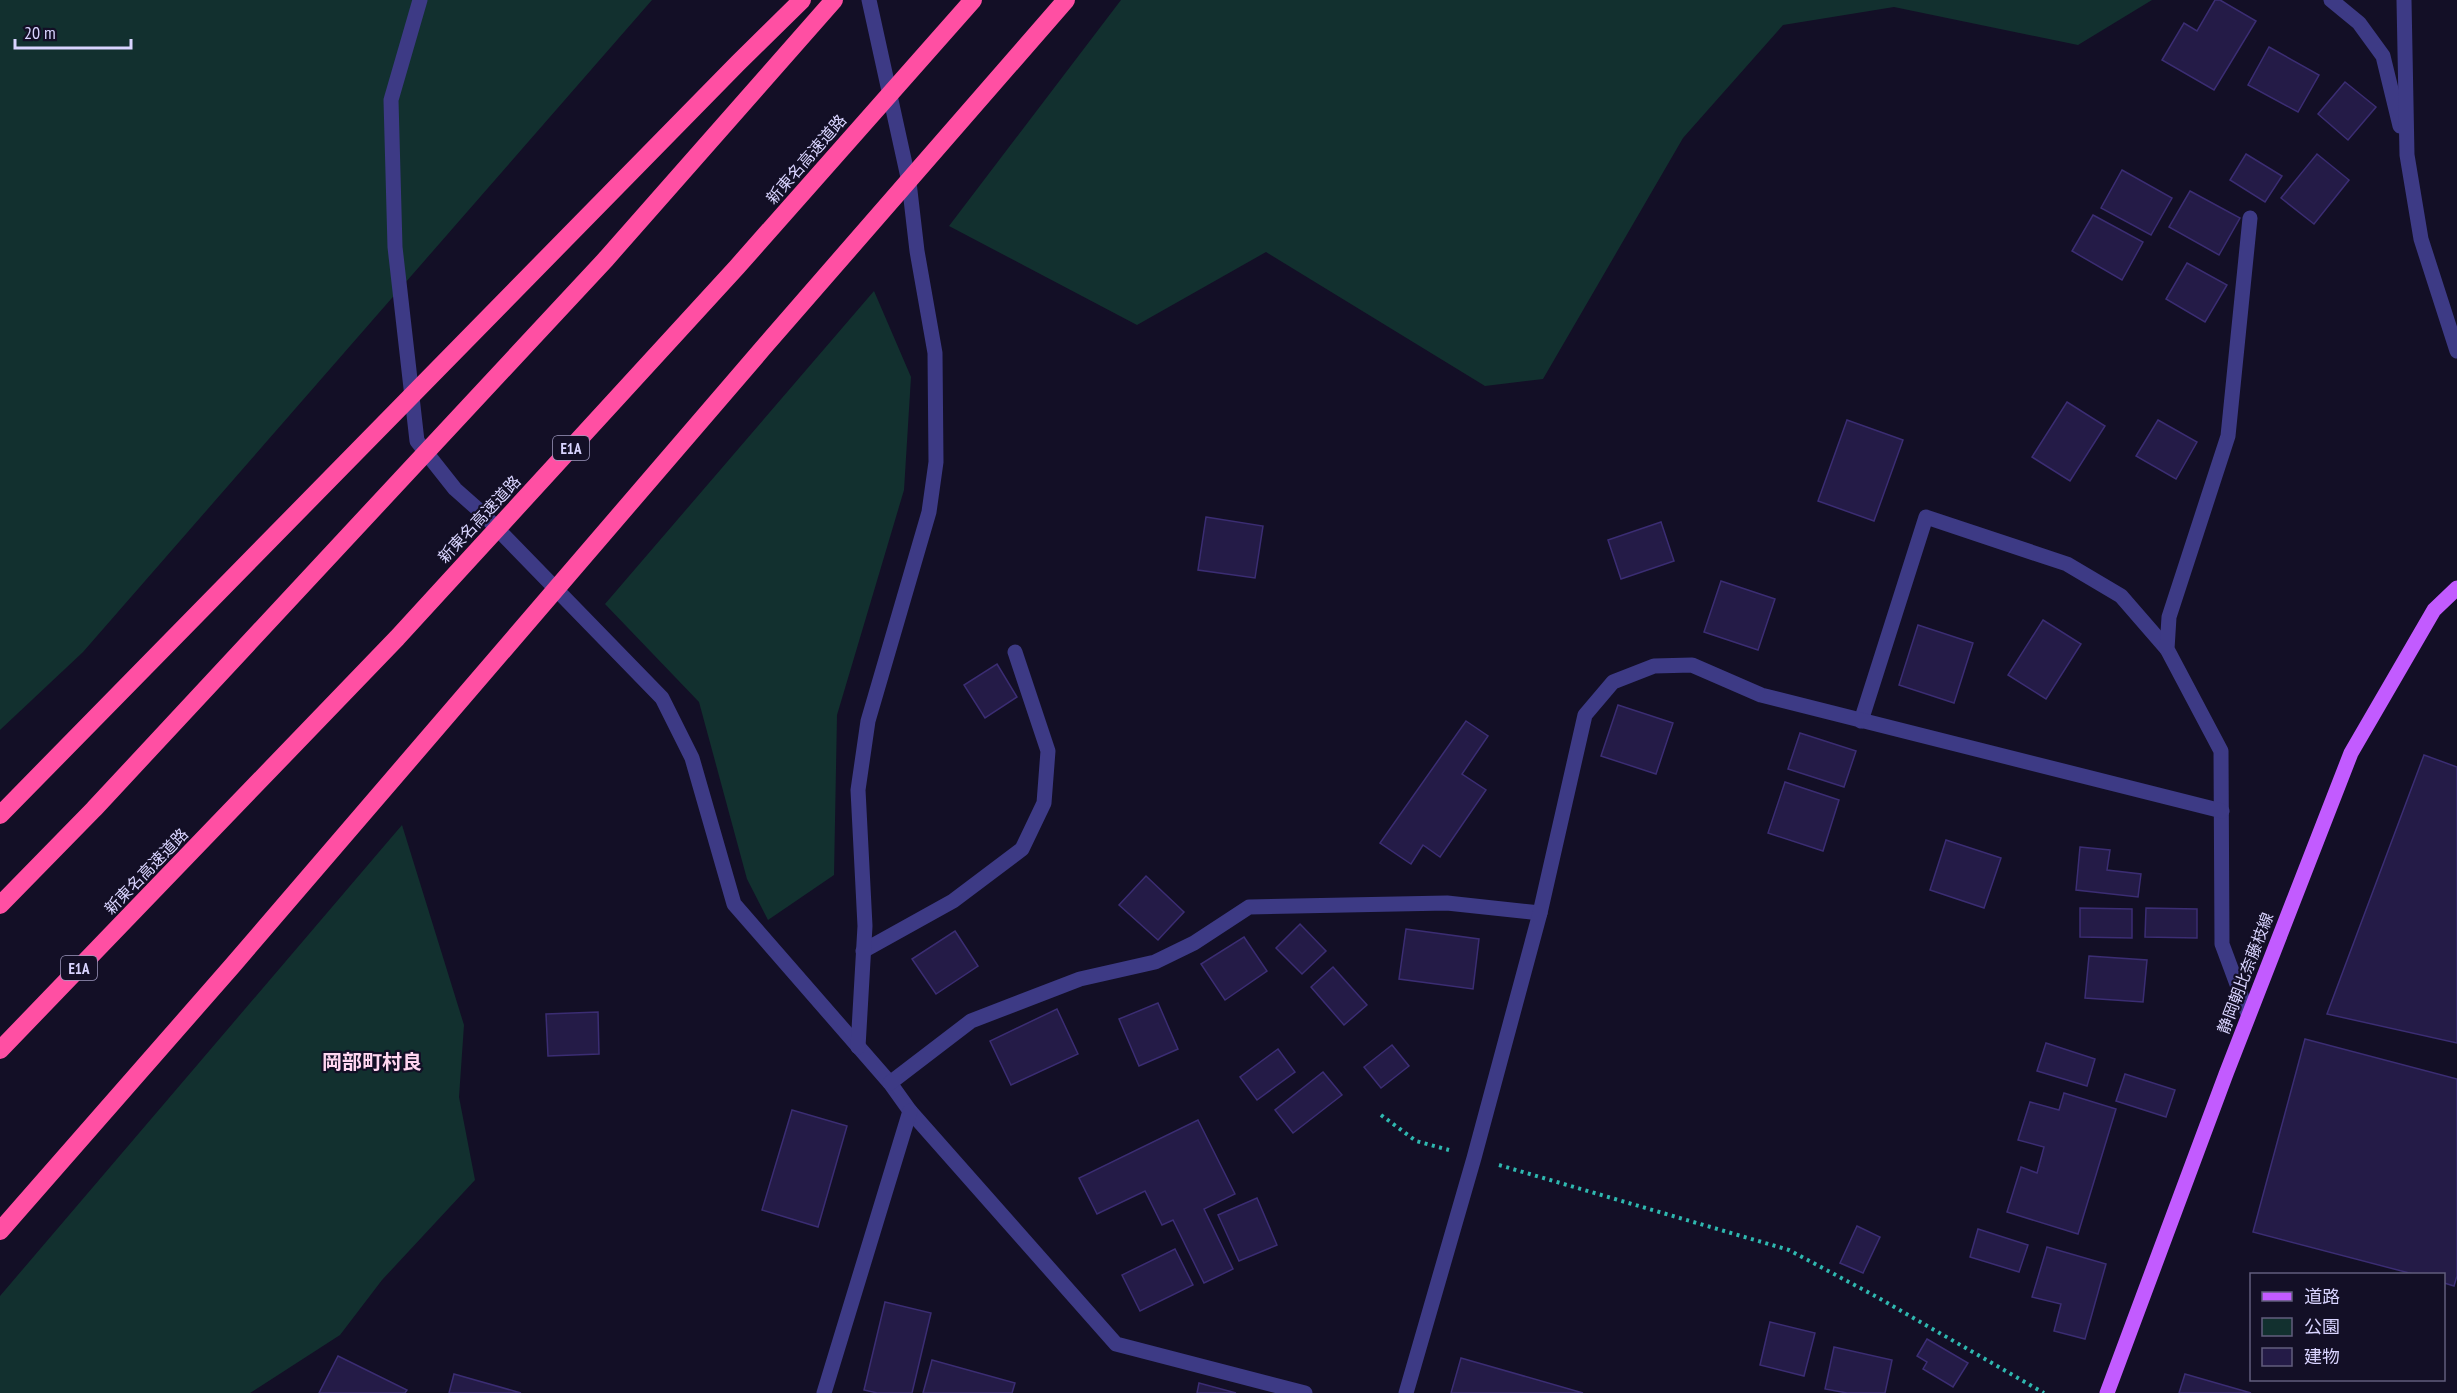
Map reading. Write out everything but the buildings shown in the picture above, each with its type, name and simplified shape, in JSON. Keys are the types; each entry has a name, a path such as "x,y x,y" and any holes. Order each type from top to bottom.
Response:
{"highway":[{"path":"0,815 802,0"},
{"path":"0,905 94,809 606,259 834,0"},
{"name":"新東名高速道路","path":"0,1050 397,638 713,294 973,0"},
{"path":"0,1231 233,965 763,348 1066,0"}],"main road":[{"name":"静岡朝比奈藤枝線","path":"2108,1393 2248,1014 2351,753 2434,610 2457,588"}],"street":[{"path":"420,0 391,100 395,247 417,441 455,489 481,512 662,698 692,759 734,904 890,1083 910,1112 1116,1344 1305,1393"},
{"path":"858,1047 865,926 858,790 866,732 929,512 936,462 934,354 916,251 907,172 869,0"},
{"path":"2331,0 2359,23 2383,57 2407,155 2421,239 2457,351"},
{"path":"2404,0 2407,155"},
{"path":"2167,649 2169,617 2228,436 2250,219"},
{"path":"1861,721 1926,517 2067,564 2121,597 2167,649 2221,752 2222,944 2248,1014"},
{"path":"863,951 953,901 1022,849 1044,803 1048,752 1015,652"},
{"path":"1407,1393 1474,1158 1540,913 1585,716 1613,682 1654,666 1692,665 1761,695 2222,811"},
{"path":"890,1083 970,1021 1080,979 1155,962 1194,943 1249,907 1447,903 1540,913"},
{"path":"824,1393 910,1112"}],"path":[{"path":"1381,1115 1416,1141 1789,1250 2044,1393"}],"green space":[{"path":"0,0 652,0 83,652 0,730"},
{"path":"1121,0 2152,0 2078,45 1894,7 1783,25 1683,138 1543,379 1485,386 1266,252 1137,325 949,226"},
{"path":"874,291 911,377 904,490 837,715 834,875 768,920 747,879 699,702 605,604"},
{"path":"402,825 464,1025 459,1097 475,1180 382,1280 340,1335 250,1393 0,1393 0,1296"}],"district":[{"name":"岡部町村良","path":"372,1062"}]}
